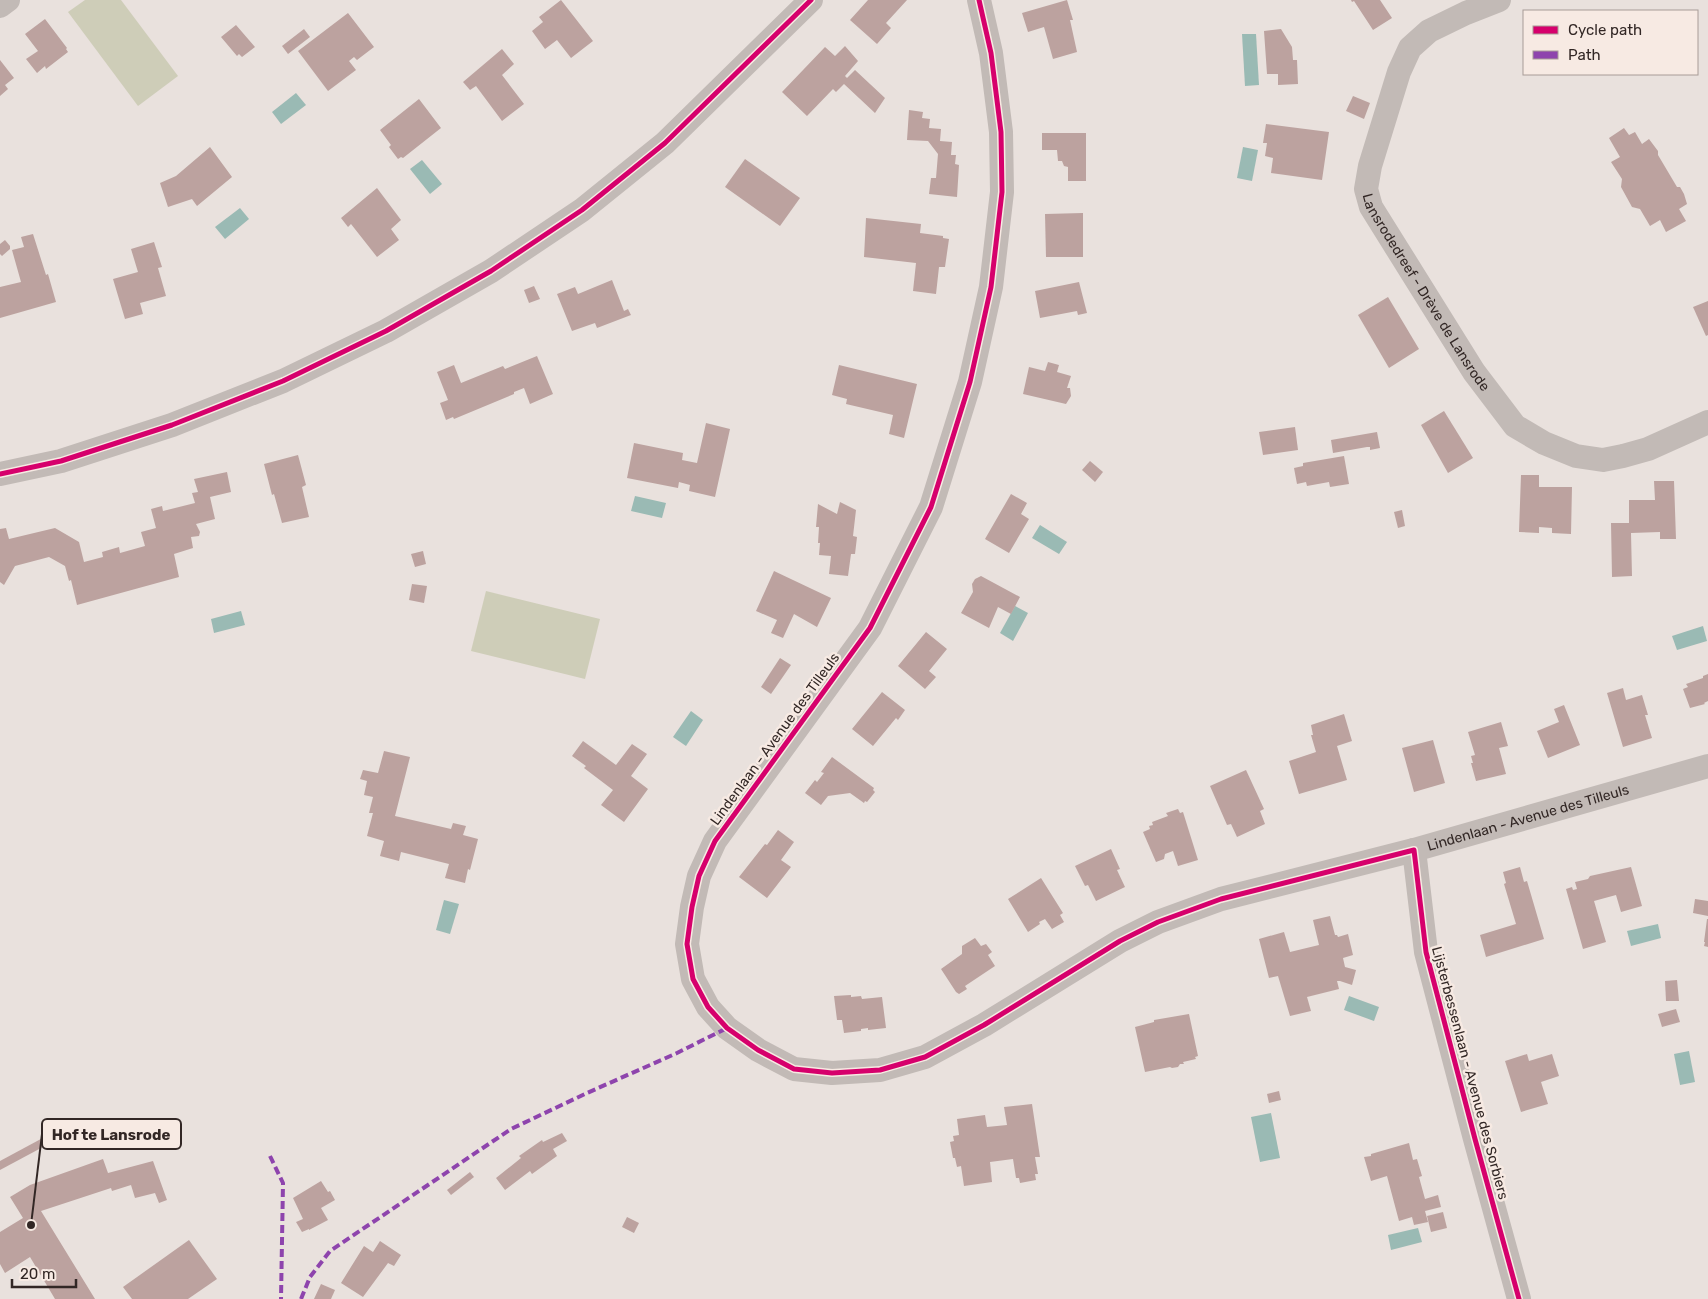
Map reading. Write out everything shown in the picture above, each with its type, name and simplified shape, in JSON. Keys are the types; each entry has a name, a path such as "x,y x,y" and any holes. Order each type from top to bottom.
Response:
{"street":[{"path":"0,6 8,0"},
{"path":"0,474 60,462 172,425 284,381 386,332 491,271 582,210 665,143 811,0"},
{"name":"Lindenlaan - Avenue des Tilleuls","path":"979,0 991,53 1002,132 1002,192 991,287 970,382 931,507 870,628 716,841 699,876 692,907 687,944 693,978 708,1007 727,1028 758,1050 794,1069 832,1072 880,1070 925,1057 984,1025 1120,941 1158,922 1221,899 1414,850 1708,766"},
{"name":"Lansrodedreef - Drève de Lansrode","path":"1499,0 1429,31 1410,48 1399,72 1370,166 1366,189 1371,207 1474,372 1514,426 1544,443 1576,456 1603,460 1648,449 1708,422"},
{"name":"Lijsterbessenlaan - Avenue des Sorbiers","path":"1414,850 1426,952 1519,1299"}],"green space":[{"path":"85,0 121,0 178,76 138,106 68,12"},
{"path":"486,591 600,619 585,679 471,651"}],"water":[{"path":"1242,34 1256,34 1259,85 1245,86"},
{"path":"296,93 306,105 281,124 272,112"},
{"path":"1243,147 1258,150 1252,181 1237,178"},
{"path":"422,160 442,184 430,194 410,169"},
{"path":"240,208 249,219 225,239 215,227"},
{"path":"635,496 666,503 662,518 631,511"},
{"path":"1040,525 1067,542 1059,554 1032,538"},
{"path":"1015,606 1028,613 1013,641 1000,633"},
{"path":"241,611 245,625 214,633 211,619"},
{"path":"1703,626 1707,641 1677,650 1672,636"},
{"path":"691,711 703,720 686,746 673,737"},
{"path":"444,900 459,904 450,934 436,930"},
{"path":"1658,924 1661,938 1631,946 1627,931"},
{"path":"1349,996 1379,1007 1374,1021 1344,1010"},
{"path":"1689,1051 1695,1082 1680,1085 1674,1054"},
{"path":"1271,1113 1280,1158 1260,1162 1251,1117"},
{"path":"1418,1228 1422,1242 1391,1250 1388,1235"}],"building":[{"path":"561,0 593,41 571,58 557,40 545,49 532,31 543,22 539,17"},
{"path":"868,0 907,0 886,23 891,28 877,44 850,20"},
{"path":"1067,0 1073,20 1070,20 1077,52 1053,59 1044,27 1028,32 1022,13"},
{"path":"1351,0 1380,0 1392,18 1373,30 1354,1 1352,2"},
{"path":"348,13 374,47 357,60 354,57 349,61 356,70 328,91 298,51"},
{"path":"45,19 68,52 46,69 45,66 37,73 26,59 38,51 25,34"},
{"path":"236,25 255,47 242,57 239,54 237,56 221,37"},
{"path":"304,29 310,37 288,54 282,46"},
{"path":"1281,29 1292,47 1293,60 1297,60 1298,84 1278,85 1278,74 1267,74 1264,31"},
{"path":"845,46 858,61 845,76 847,78 855,70 885,98 875,113 844,84 836,92 833,89 807,116 782,92 825,47 835,56"},
{"path":"502,49 514,64 502,75 524,104 502,121 476,86 470,90 463,82"},
{"path":"0,60 14,78 5,85 8,89 0,96"},
{"path":"1353,96 1370,103 1364,119 1346,111"},
{"path":"419,99 441,128 403,158 398,159 380,130"},
{"path":"909,110 923,112 922,118 930,119 929,128 941,129 940,141 952,142 951,155 956,155 955,164 959,165 957,197 929,194 931,178 936,178 938,154 928,141 907,140"},
{"path":"1266,124 1329,132 1322,180 1271,173 1273,158 1265,156 1267,143 1263,143"},
{"path":"1624,128 1629,135 1635,132 1642,144 1649,139 1658,151 1658,155 1677,187 1680,187 1684,194 1687,204 1679,209 1686,221 1666,232 1660,220 1650,226 1640,209 1632,207 1621,187 1622,179 1611,162 1620,157 1609,138"},
{"path":"1042,133 1086,133 1086,181 1068,181 1068,167 1064,166 1062,161 1058,161 1057,150 1042,150"},
{"path":"210,147 232,177 197,206 192,199 168,207 160,183 176,176"},
{"path":"745,159 800,198 780,226 725,187"},
{"path":"377,188 401,220 391,229 399,240 377,257 351,224 348,227 341,218"},
{"path":"1083,213 1083,257 1046,257 1045,214"},
{"path":"866,218 921,224 920,233 943,236 943,238 949,239 945,267 939,267 936,294 913,291 916,263 864,257"},
{"path":"33,234 56,302 0,318 0,287 21,282 12,250 24,247 21,237"},
{"path":"5,240 10,249 2,256 0,254 0,244"},
{"path":"154,242 162,267 158,268 166,296 140,303 143,314 125,319 113,279 138,272 131,249"},
{"path":"612,280 624,311 628,309 631,315 597,328 595,323 572,331 557,294 575,287 578,294"},
{"path":"1079,282 1087,313 1078,315 1077,311 1040,318 1035,291"},
{"path":"534,286 540,299 529,303 524,290"},
{"path":"1388,297 1419,349 1389,368 1358,315"},
{"path":"1708,301 1708,335 1706,336 1693,307"},
{"path":"537,356 553,394 530,404 524,388 454,419 453,417 446,420 440,403 448,400 437,372 454,365 461,383 503,366 505,369"},
{"path":"1048,362 1059,365 1057,372 1071,376 1067,388 1070,388 1071,396 1066,404 1023,394 1029,367 1045,371"},
{"path":"839,365 917,384 904,438 889,434 893,415 846,404 847,399 832,395"},
{"path":"1444,411 1473,458 1448,473 1421,425"},
{"path":"706,423 730,429 715,497 689,491 690,485 679,482 678,488 627,478 634,443 683,453 682,460 697,463"},
{"path":"1295,427 1298,450 1263,455 1259,432"},
{"path":"1377,432 1380,448 1370,450 1370,447 1367,447 1333,453 1331,440"},
{"path":"298,455 306,485 302,487 309,517 282,523 264,464"},
{"path":"1344,456 1349,484 1330,487 1329,482 1307,486 1306,482 1297,484 1294,468 1303,466 1303,463"},
{"path":"1090,461 1103,472 1095,482 1082,470"},
{"path":"227,472 231,492 210,497 215,519 196,524 200,532 199,536 191,537 193,548 174,554 179,577 77,605 71,580 69,581 65,566 49,557 15,566 4,585 0,582 0,529 6,528 9,539 55,528 79,542 84,562 103,557 102,552 119,547 120,553 145,546 141,532 156,528 151,509 162,506 163,511 195,503 192,493 198,492 194,479"},
{"path":"1521,475 1539,475 1539,487 1572,487 1571,534 1552,533 1552,528 1539,527 1539,533 1519,532"},
{"path":"1654,481 1674,481 1676,539 1660,539 1660,532 1631,533 1632,576 1612,577 1611,523 1629,523 1629,500 1655,500"},
{"path":"1011,494 1027,503 1021,514 1029,519 1009,553 985,539"},
{"path":"840,502 856,510 853,536 857,537 855,554 851,554 848,576 829,574 831,556 819,555 819,527 816,527 818,504 837,514"},
{"path":"1402,510 1405,526 1398,528 1394,512"},
{"path":"423,551 426,564 415,567 411,554"},
{"path":"774,571 831,598 817,627 794,614 783,638 771,633 777,620 756,611"},
{"path":"981,576 1020,597 1011,614 998,607 989,628 961,613 973,592 972,584 975,579"},
{"path":"412,584 427,586 424,603 409,600"},
{"path":"926,632 947,649 929,671 936,677 925,689 898,666"},
{"path":"780,658 791,665 771,694 761,687"},
{"path":"1708,674 1708,701 1705,704 1690,708 1683,689 1688,687 1686,684 1703,678 1703,676"},
{"path":"1623,688 1626,700 1642,695 1648,715 1645,715 1652,738 1623,747 1607,693"},
{"path":"882,692 905,710 873,746 852,729"},
{"path":"1564,705 1580,745 1548,758 1537,731 1559,722 1554,709"},
{"path":"1344,714 1352,741 1337,746 1347,780 1299,794 1289,761 1316,752 1311,735 1313,735 1311,725"},
{"path":"1501,722 1508,746 1499,748 1506,774 1476,781 1471,763 1473,763 1471,756 1475,755 1468,732"},
{"path":"1433,740 1445,783 1414,792 1402,748"},
{"path":"583,741 616,765 632,744 647,754 631,776 648,789 624,822 601,805 613,790 584,768 586,766 572,756"},
{"path":"384,751 410,757 395,816 451,829 453,823 466,826 463,835 478,839 465,883 445,878 449,864 401,852 399,861 380,856 384,841 367,836 373,813 369,813 373,797 364,795 367,781 360,779 363,770 378,773"},
{"path":"832,757 874,788 875,792 867,802 865,801 864,803 850,793 828,796 821,805 805,793 815,780 817,782 824,773 821,772"},
{"path":"1246,770 1264,809 1260,811 1265,824 1237,837 1231,824 1227,825 1210,786"},
{"path":"1178,809 1180,813 1183,812 1198,860 1178,866 1173,851 1165,854 1164,859 1156,862 1143,832 1150,829 1149,826 1153,825 1152,822 1168,816 1166,813"},
{"path":"778,830 794,842 781,860 791,867 767,898 739,877"},
{"path":"1111,849 1120,869 1117,870 1125,887 1096,901 1088,885 1085,886 1075,866"},
{"path":"1520,867 1524,882 1527,881 1544,939 1486,957 1480,935 1516,924 1504,884 1506,883 1503,872"},
{"path":"1631,867 1642,906 1621,912 1616,895 1594,901 1606,942 1583,949 1566,889 1572,887 1573,890 1577,889 1575,882 1588,879 1590,876"},
{"path":"1041,878 1063,913 1060,915 1064,922 1052,929 1045,919 1028,932 1008,899"},
{"path":"1695,899 1708,901 1708,916 1693,913"},
{"path":"1330,916 1335,935 1338,937 1348,934 1353,955 1343,958 1345,967 1356,970 1352,985 1337,981 1339,989 1307,997 1311,1011 1290,1016 1278,976 1269,978 1259,939 1284,932 1290,952 1319,945 1313,920"},
{"path":"1708,919 1708,947 1704,946"},
{"path":"975,938 981,946 986,944 992,952 988,955 995,966 965,986 967,989 959,994 941,969 962,954 962,946"},
{"path":"1677,980 1679,1001 1666,1001 1665,981"},
{"path":"851,995 851,997 861,996 862,999 882,997 886,1028 868,1030 868,1028 861,1029 861,1031 844,1033 842,1020 837,1020 834,996"},
{"path":"1676,1009 1680,1022 1662,1027 1658,1014"},
{"path":"1189,1014 1198,1056 1195,1057 1196,1059 1183,1062 1184,1064 1180,1064 1178,1067 1145,1072 1135,1027 1154,1022 1154,1020"},
{"path":"1527,1054 1529,1061 1552,1054 1559,1076 1541,1082 1548,1104 1521,1112 1505,1061"},
{"path":"1279,1091 1281,1100 1269,1103 1267,1094"},
{"path":"1032,1104 1040,1157 1035,1157 1038,1174 1035,1174 1036,1180 1020,1183 1019,1178 1016,1178 1013,1159 990,1162 992,1182 964,1186 961,1166 957,1167 950,1142 954,1141 953,1136 959,1135 957,1119 985,1115 987,1127 1007,1125 1004,1107"},
{"path":"52,1133 56,1140 0,1170 0,1161"},
{"path":"562,1133 567,1141 553,1149 557,1156 532,1174 530,1171 505,1190 496,1178 521,1158 519,1156 542,1140 543,1142"},
{"path":"1409,1143 1413,1160 1417,1159 1422,1176 1419,1177 1425,1199 1438,1195 1441,1207 1425,1211 1428,1222 1414,1225 1412,1217 1399,1221 1387,1176 1371,1181 1364,1157"},
{"path":"103,1159 108,1173 153,1161 167,1200 159,1203 155,1193 135,1198 131,1185 112,1191 111,1188 41,1211 95,1299 55,1299 30,1257 5,1273 0,1264 0,1232 23,1218 10,1197 30,1185"},
{"path":"470,1172 474,1177 451,1195 447,1190"},
{"path":"321,1181 335,1200 321,1208 328,1220 302,1232 296,1222 303,1219 293,1198"},
{"path":"1443,1212 1447,1228 1431,1232 1427,1216"},
{"path":"627,1217 639,1223 634,1233 622,1227"},
{"path":"189,1240 217,1279 188,1299 132,1299 123,1287"},
{"path":"380,1241 401,1255 394,1266 388,1263 363,1297 341,1283 364,1246 373,1252"},
{"path":"321,1284 335,1290 331,1299 314,1299"}],"marked path":[{"path":"301,1299 310,1277 330,1251 511,1129 727,1028"},
{"path":"270,1156 283,1183 281,1299"}],"cycle path":[{"path":"0,474 61,461 172,425 283,381 386,331 491,271 582,210 665,143 811,0"},
{"path":"979,0 991,53 1001,132 1002,192 991,287 970,382 931,507 870,628 715,841 699,876 692,907 687,944 693,979 708,1007 727,1028 758,1050 794,1069 832,1073 880,1070 925,1057 984,1025 1120,941 1158,922 1221,899 1414,850 1426,952 1519,1299"}],"place":[{"name":"Hof te Lansrode","path":"31,1225"}]}
